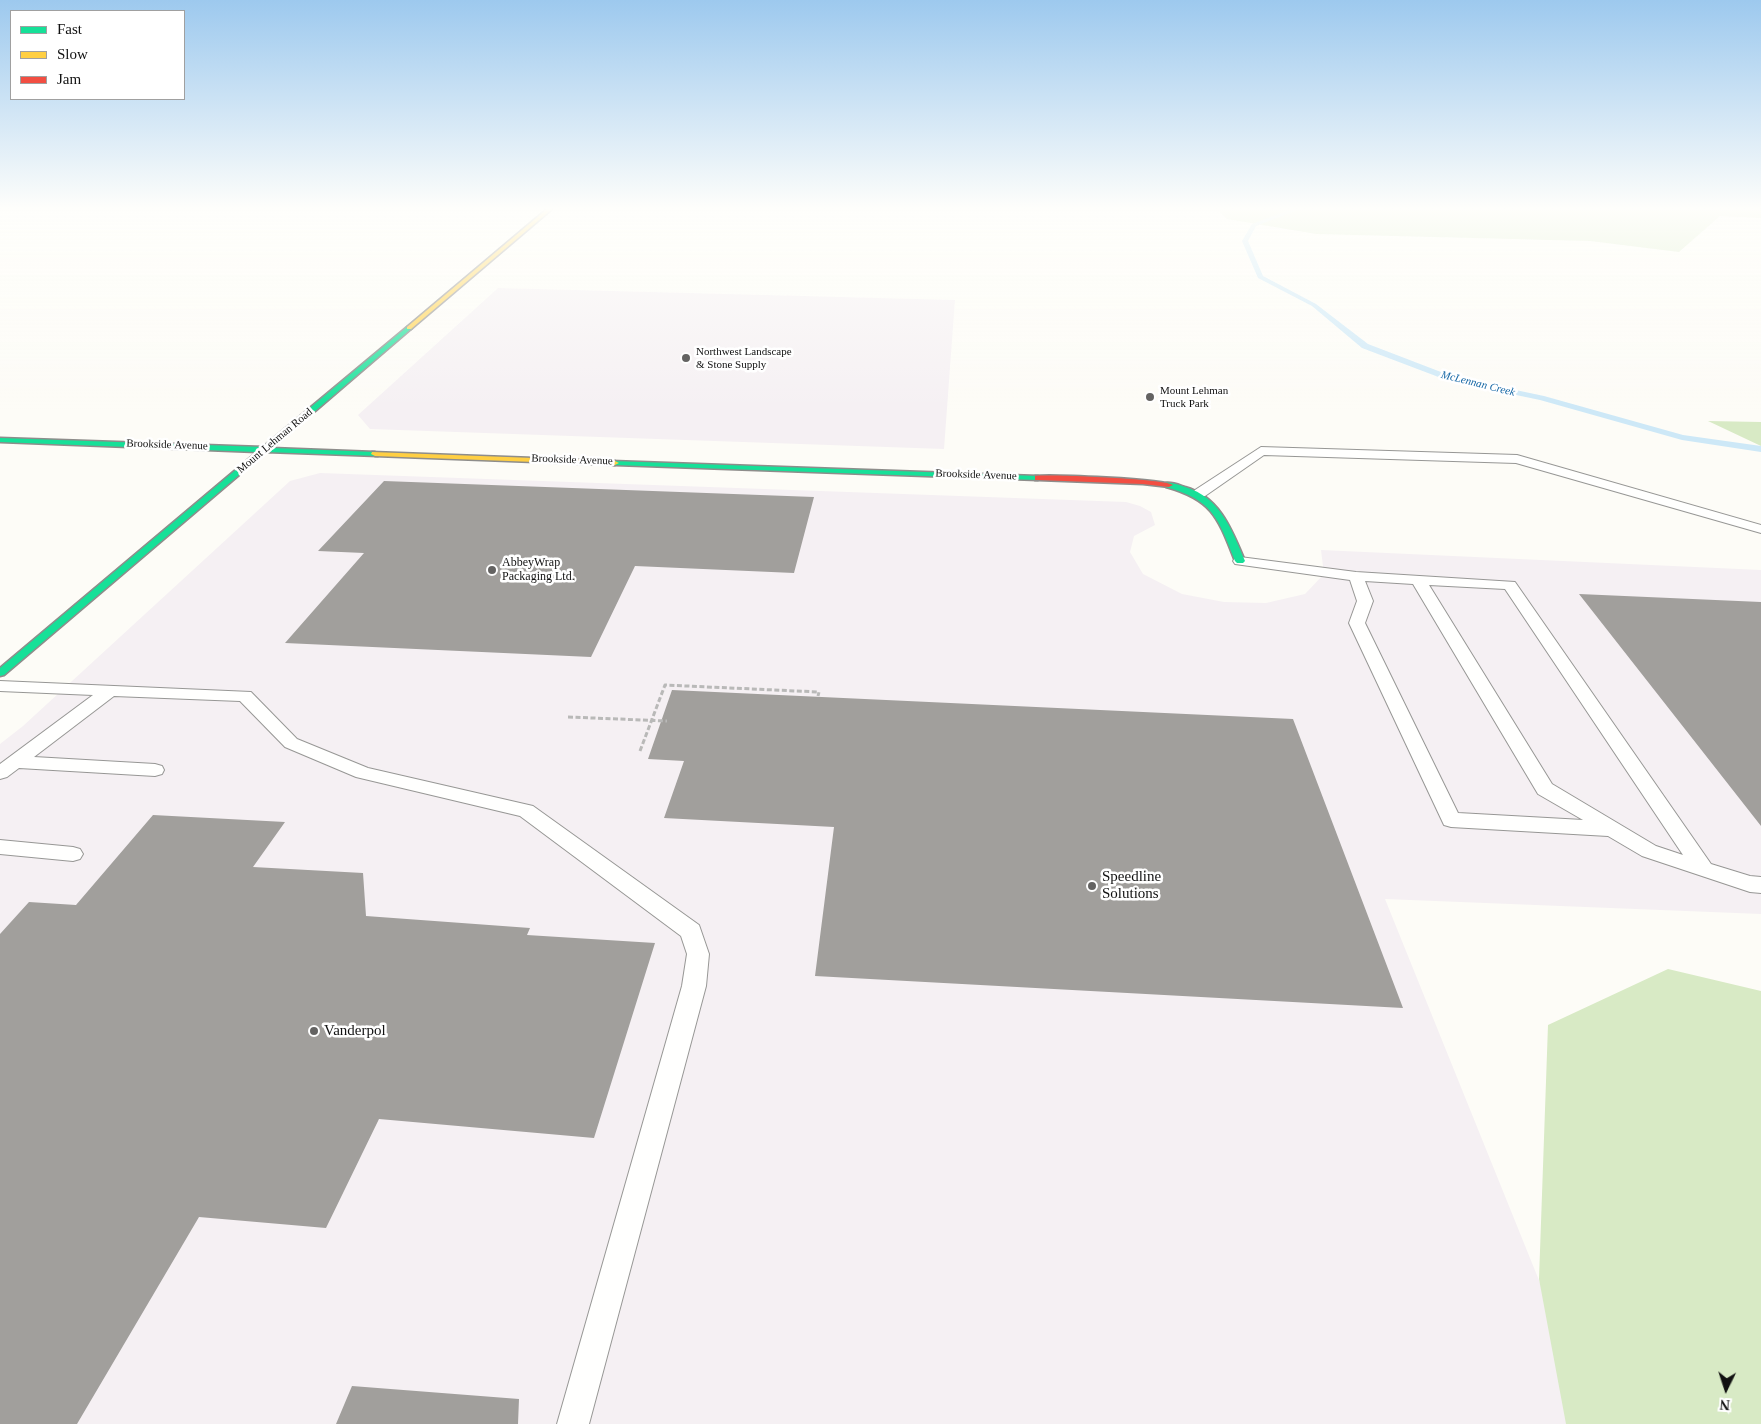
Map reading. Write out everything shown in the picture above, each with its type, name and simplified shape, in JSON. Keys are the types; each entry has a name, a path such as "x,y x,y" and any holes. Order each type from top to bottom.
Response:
{"street":[{"name":"Mount Lehman Road","path":"0,673 471,275"},
{"name":"Brookside Avenue","path":"0,440 1143,482 1176,485 1200,493"},
{"path":"1200,493 1215,507 1224,521 1240,561"}],"lane":[{"path":"1200,493 1261,451 1517,460 1761,529"},
{"path":"1240,561 1356,576 1510,585 1704,870"},
{"path":"1356,576 1366,601 1357,623 1450,820 1612,829"},
{"path":"1419,581 1545,789 1649,851 1750,884 1761,885"},
{"path":"0,686 245,696 291,743 363,773 526,811 691,931 698,954 694,986 573,1424"},
{"path":"0,773 111,690"},
{"path":"16,762 155,770"},
{"path":"0,848 73,854"}],"path":[{"path":"640,751 665,685 818,692 818,696"},
{"path":"568,717 667,721"}],"shaded area":[{"name":"Northwest Landscape & Stone Supply","path":"498,288 955,300 944,449 370,429 358,415"},
{"path":"320,473 1126,502 1151,512 1155,525 1134,536 1130,552 1143,574 1182,594 1224,602 1266,603 1305,594 1324,574 1321,550 1761,570 1761,914 1385,899 1597,1424 0,1424 0,744 23,726 290,481"}],"green space":[{"path":"1708,421 1761,422 1761,446"},
{"path":"1668,969 1761,991 1761,1424 1566,1424 1539,1279 1548,1025"}],"building":[{"name":"AbbeyWrap Packaging Ltd.","path":"384,481 814,497 794,573 635,566 591,657 285,643 364,553 318,551"},
{"path":"1579,594 1761,602 1761,826"},
{"name":"Speedline Solutions","path":"672,690 1293,719 1403,1008 815,976 834,827 664,818 684,761 648,759"},
{"name":"Vanderpol","path":"153,815 285,822 253,867 363,873 366,916 530,928 527,935 655,943 594,1138 379,1119 326,1228 199,1217 77,1424 0,1424 0,934 29,902 76,905"},
{"path":"352,1386 519,1399 518,1424 336,1424"}],"waterway":[{"name":"McLennan Creek","path":"1259,275 1314,305 1365,346 1452,379 1541,398 1682,437 1761,449"}],"traffic: fast":[{"path":"0,673 409,328"},
{"path":"0,440 375,454"},
{"path":"615,463 1038,478"},
{"path":"1169,485 1198,495 1216,511 1223,521 1240,561"}],"traffic: slow":[{"path":"409,328 471,275"},
{"path":"375,454 615,463"}],"traffic: jam":[{"path":"1038,478 1143,482 1169,485"}],"place":[{"name":"Northwest Landscape & Stone Supply","path":"686,358"},
{"name":"Mount Lehman Truck Park","path":"1150,397"},
{"name":"AbbeyWrap Packaging Ltd.","path":"492,570"},
{"name":"Speedline Solutions","path":"1092,886"},
{"name":"Vanderpol","path":"314,1031"}]}
